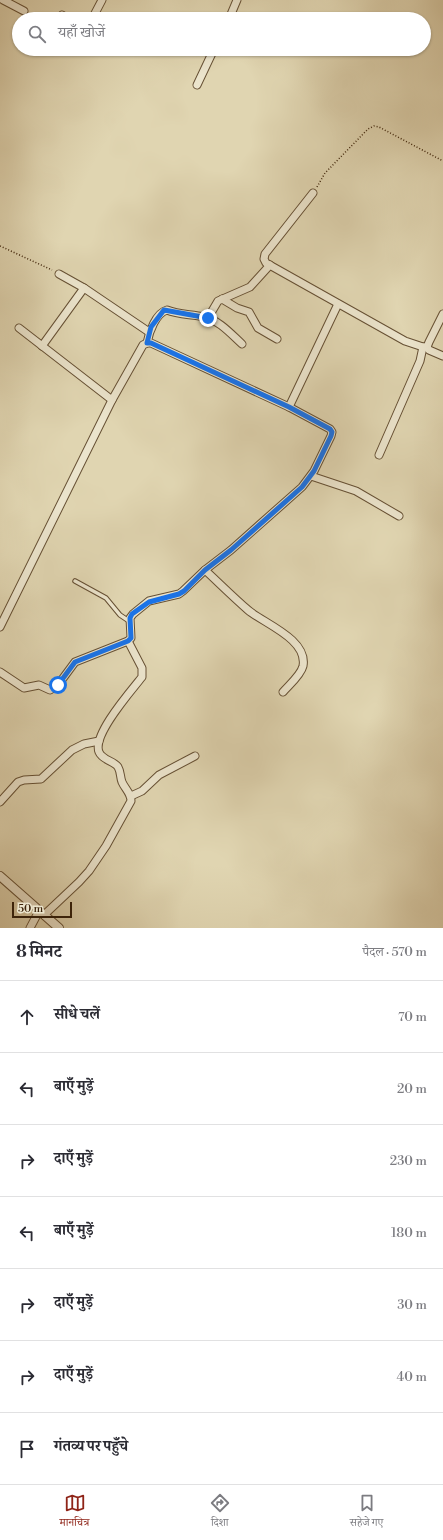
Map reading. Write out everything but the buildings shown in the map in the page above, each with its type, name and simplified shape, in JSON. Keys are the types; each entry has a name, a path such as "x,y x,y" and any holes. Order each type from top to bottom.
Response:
{"street":[{"path":"4,0 24,11"},
{"path":"96,12 102,0"},
{"path":"232,12 237,0"},
{"path":"197,85 211,56"},
{"path":"313,193 265,254 264,259 266,263 405,341 425,347 443,356"},
{"path":"208,318 216,305 222,299 250,287 270,265"},
{"path":"59,274 84,288 149,332"},
{"path":"42,346 84,288"},
{"path":"222,299 237,308 249,312 258,328 277,339"},
{"path":"289,407 338,304"},
{"path":"147,343 149,332 164,310 208,318 219,324 242,344"},
{"path":"379,455 425,347 443,314"},
{"path":"19,328 112,400"},
{"path":"0,627 112,400 143,345 151,343 289,407 330,429 332,432 311,476 302,487 179,594 144,604 132,614 130,622 132,632 131,638 128,641 75,662 58,685 50,690 39,685 24,688 0,672"},
{"path":"311,476 356,491 399,516"},
{"path":"205,570 247,609 278,628 298,647 302,656 303,666 300,672 282,692"},
{"path":"30,928 42,913 83,878 102,852 131,801 131,796 122,782 119,768 99,752 99,741 104,728 142,677 142,668 128,641"},
{"path":"0,802 18,782 24,780 41,779 72,750 84,744 99,741"},
{"path":"131,796 142,791 159,775 195,756"},
{"path":"0,876 59,928"}],"lane":[{"path":"75,581 106,598 120,615 130,622"}],"path":[{"path":"313,193 326,173 368,129 374,126 379,127 443,161"},
{"path":"0,246 59,274"}],"route":[{"path":"58,685 75,662 124,644 128,641 131,638 132,632 130,618 132,614 144,604 179,594 184,591 205,570 231,550 302,487 314,471 331,436 332,432 330,429 289,407 151,343 147,343 151,327 164,310 208,318"}]}
